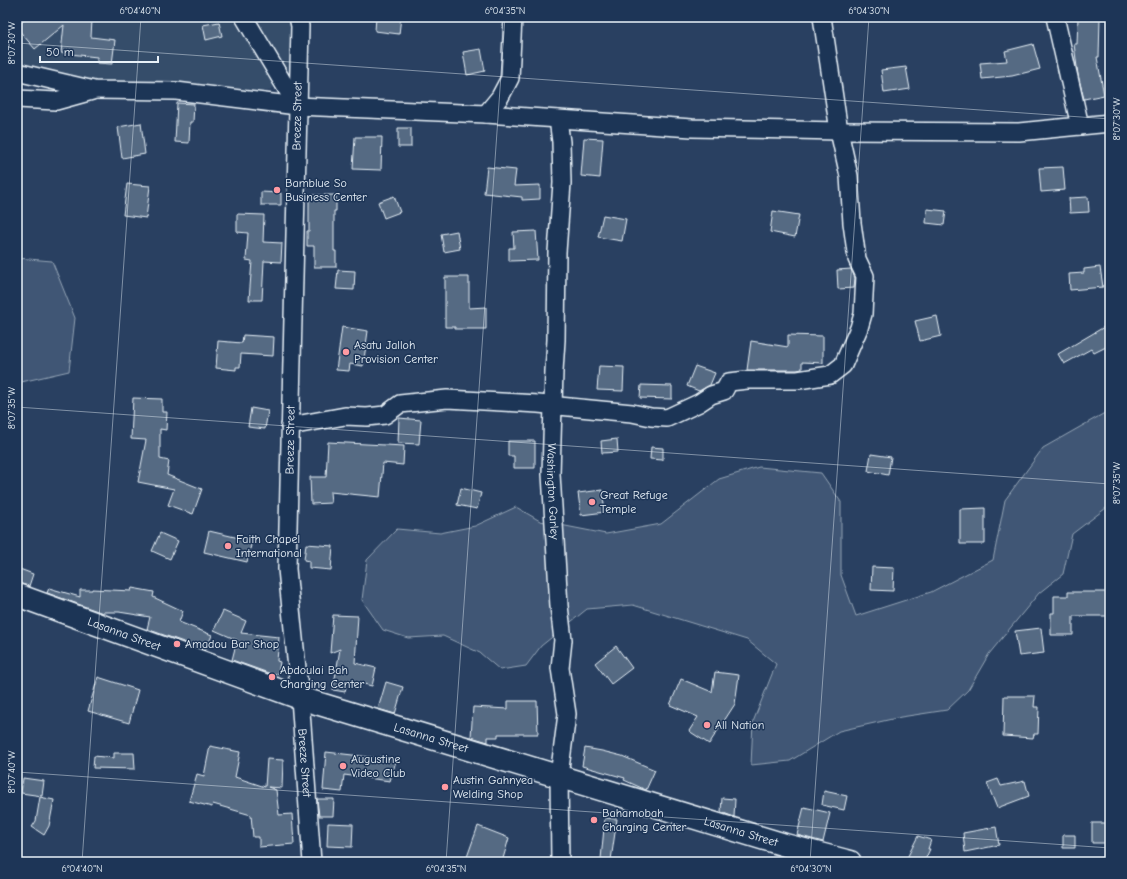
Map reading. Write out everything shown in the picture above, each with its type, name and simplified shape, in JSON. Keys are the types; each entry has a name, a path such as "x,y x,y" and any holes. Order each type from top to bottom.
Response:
{"street":[{"path":"244,17 297,106"},
{"name":"Breeze Street","path":"298,17 300,26 287,569 300,698 312,862"},
{"path":"486,114 500,97 510,78 513,17"},
{"path":"290,426 345,416 367,417 385,415 400,404 434,400 466,399 553,405 667,418 699,403 711,395 724,391 729,382 747,380 798,380 830,375 843,365 859,328 863,314 865,276 857,259 848,176 839,131 822,17"},
{"path":"1055,17 1080,126"},
{"path":"17,72 94,90 176,91 297,106 486,114 692,128 839,131 1019,132 1110,124"},
{"path":"17,99 56,101 94,90"},
{"name":"Washington Garley","path":"558,119 561,142 562,183 556,252 556,340 551,474 559,606 563,640 560,668 567,714 559,776 560,862"},
{"name":"Lasanna Street","path":"17,595 300,698 785,845 850,862"}],"shaded area":[{"path":"17,17 293,17 297,67 267,92 166,81 93,84 17,61"},
{"path":"17,258 52,261 75,318 69,371 17,383"},
{"path":"1110,410 1110,505 1072,534 1063,574 1039,593 989,654 968,690 947,710 901,717 839,731 790,761 751,765 753,722 776,664 747,640 633,605 587,609 541,646 526,666 500,670 480,653 443,636 408,638 383,630 362,600 367,560 397,529 440,533 475,526 516,507 540,521 606,534 661,524 719,479 759,467 821,473 841,502 841,575 856,616 931,592 993,560 1005,500 1043,448"}],"building":[{"path":"28,17 73,17 72,18 92,20 91,37 115,40 112,64 97,63 97,57 61,53 64,25 35,49 17,28 17,26"},
{"path":"376,17 401,17 399,34 375,31"},
{"path":"1078,17 1100,17 1099,57 1097,57 1104,95 1084,99 1078,75 1074,44 1077,44"},
{"path":"219,22 222,36 206,40 203,25"},
{"path":"1033,44 1040,69 1012,76 982,79 980,63 1007,61 1005,51"},
{"path":"481,49 485,71 467,75 463,52"},
{"path":"906,67 910,89 884,93 881,70"},
{"path":"177,103 194,104 193,122 190,122 189,143 175,142"},
{"path":"141,123 145,154 122,158 118,127"},
{"path":"398,128 411,128 411,147 398,147"},
{"path":"355,137 382,137 381,170 353,169"},
{"path":"584,138 603,139 600,178 581,176"},
{"path":"487,167 516,170 514,186 540,185 540,199 522,200 522,197 484,193"},
{"path":"1063,167 1065,190 1041,192 1039,168"},
{"path":"127,184 150,186 146,218 123,215"},
{"path":"261,192 281,193 281,205 261,205"},
{"path":"309,195 336,195 336,211 334,211 334,251 336,251 336,267 314,267 314,246 307,246 307,231 309,231"},
{"path":"394,196 400,212 384,218 378,202"},
{"path":"1088,197 1089,212 1070,213 1069,198"},
{"path":"927,209 946,211 944,225 926,223"},
{"path":"773,211 799,215 795,237 770,232"},
{"path":"237,214 264,215 263,242 282,243 281,262 264,261 262,300 249,300 252,261 246,260 248,233 237,232"},
{"path":"603,215 626,219 622,241 598,237"},
{"path":"457,231 460,249 444,252 441,234"},
{"path":"536,231 538,260 509,261 509,248 514,248 513,232"},
{"path":"1100,267 1103,287 1070,290 1069,274 1084,273 1084,269"},
{"path":"851,269 855,278 854,288 838,289 837,270"},
{"path":"338,270 355,271 354,290 336,289"},
{"path":"445,277 469,277 469,308 486,307 486,329 455,329 455,327 445,327"},
{"path":"937,316 941,336 920,341 915,321"},
{"path":"342,327 368,331 363,366 350,364 349,371 336,370"},
{"path":"1104,327 1110,339 1110,345 1094,353 1091,349 1064,364 1058,354"},
{"path":"243,335 274,337 273,356 241,354 240,367 236,367 236,370 216,368 218,341 242,343"},
{"path":"788,335 823,336 823,363 802,362 802,369 797,370 747,370 751,341 788,347"},
{"path":"599,366 624,367 623,391 597,390"},
{"path":"695,366 715,373 710,385 699,391 687,386"},
{"path":"641,385 672,386 672,399 640,398"},
{"path":"133,398 162,399 162,412 167,412 166,430 160,429 160,459 169,461 167,475 202,489 193,514 168,505 174,489 138,482 146,440 131,439"},
{"path":"251,408 268,411 265,429 248,427"},
{"path":"399,418 421,420 419,444 398,443"},
{"path":"617,439 618,452 602,453 601,441"},
{"path":"508,441 535,441 535,468 514,468 514,456 508,456"},
{"path":"328,442 404,446 403,465 383,463 380,497 330,492 331,503 311,504 310,477 326,477"},
{"path":"651,447 663,448 663,460 650,459"},
{"path":"871,454 891,457 888,475 868,471"},
{"path":"461,488 481,493 477,509 457,505"},
{"name":"Great Refuge Temple","path":"602,490 605,512 581,515 578,493"},
{"path":"985,508 985,544 960,544 960,509"},
{"name":"Faith Chapel International","path":"209,531 252,541 247,562 204,552"},
{"path":"160,533 178,541 170,559 152,551"},
{"path":"306,544 333,546 331,570 309,568 309,561 304,560"},
{"path":"872,567 894,568 893,591 871,590"},
{"path":"17,568 33,574 29,586 17,583"},
{"path":"49,588 80,597 80,590 92,589 131,591 132,588 154,592 153,597 183,611 179,622 212,635 206,650 147,629 150,617 119,612 103,613 47,593"},
{"path":"1068,592 1108,592 1108,616 1073,616 1073,635 1051,635 1051,613 1054,613 1054,596 1068,596"},
{"path":"223,611 246,621 241,633 279,637 277,661 280,662 278,674 274,675 232,660 237,640 214,630"},
{"path":"333,615 358,616 355,663 376,668 372,686 347,680 345,692 333,690 340,649 330,653"},
{"path":"1041,628 1044,653 1019,656 1015,631"},
{"path":"616,646 632,668 611,684 595,663"},
{"path":"715,672 739,675 735,704 709,744 689,731 698,717 670,705 681,679 712,692"},
{"path":"98,677 138,690 129,723 88,711"},
{"path":"386,682 403,687 395,714 378,709"},
{"path":"1004,696 1035,696 1034,707 1039,707 1038,734 1034,734 1033,738 1003,736"},
{"path":"508,701 537,701 538,734 498,734 498,737 488,737 488,742 471,737 473,707 508,709"},
{"path":"210,746 240,752 235,777 265,787 267,759 283,760 282,788 268,787 276,790 279,815 292,814 294,844 259,847 259,837 253,837 251,815 213,804 212,807 189,801 197,774 204,776"},
{"path":"585,748 622,756 655,770 646,790 624,780 625,778 582,766"},
{"path":"326,752 379,758 380,756 396,761 390,781 344,775 342,792 323,790"},
{"path":"114,753 134,753 135,769 93,768 94,756 114,758"},
{"path":"23,778 44,781 42,796 21,793"},
{"path":"998,779 1001,786 1025,781 1029,796 997,808 987,783"},
{"path":"824,791 847,796 844,810 822,805"},
{"path":"40,797 54,800 49,826 44,835 32,827 36,821"},
{"path":"722,798 735,799 734,817 721,812"},
{"path":"317,799 334,799 333,816 319,816"},
{"path":"804,807 830,813 823,842 797,835"},
{"path":"605,818 617,819 611,860 601,859"},
{"path":"328,823 353,824 352,847 327,846"},
{"path":"1092,823 1110,823 1110,843 1092,843"},
{"path":"478,826 509,838 502,862 481,862 467,857"},
{"path":"996,827 999,845 965,852 963,833"},
{"path":"1063,835 1075,835 1075,848 1063,848"},
{"path":"918,836 931,840 928,849 930,849 925,860 905,862"}],"place":[{"name":"Bamblue So Business Center","path":"277,190"},
{"name":"Asatu Jalloh Provision Center","path":"346,352"},
{"name":"Great Refuge Temple","path":"592,502"},
{"name":"Faith Chapel International","path":"228,546"},
{"name":"Amadou Bar Shop","path":"177,644"},
{"name":"Abdoulai Bah Charging Center","path":"272,677"},
{"name":"All Nation","path":"707,725"},
{"name":"Augustine Video Club","path":"343,766"},
{"name":"Austin Gahnyea Welding Shop","path":"445,787"},
{"name":"Bahamobah Charging Center","path":"594,820"}]}
